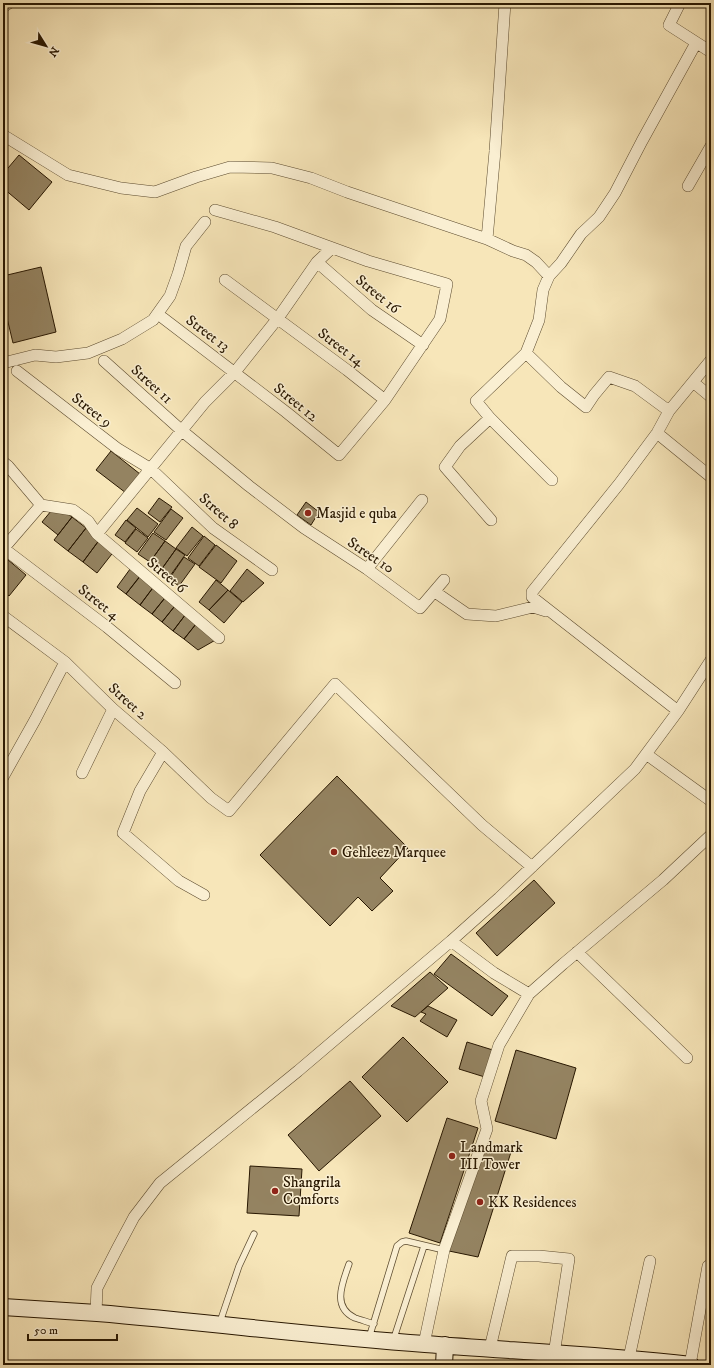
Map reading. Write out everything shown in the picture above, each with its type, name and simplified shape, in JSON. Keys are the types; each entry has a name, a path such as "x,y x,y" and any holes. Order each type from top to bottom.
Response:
{"main road":[{"path":"3,1307 96,1313 219,1325 371,1331 393,1341 554,1354 630,1358 690,1365"},
{"path":"444,1365 445,1345"}],"street":[{"path":"3,7 9,3"},
{"path":"487,239 495,151 505,3"},
{"path":"680,3 669,25 711,52"},
{"path":"552,480 490,418 476,401 526,353 539,320 544,290 549,276 561,263 581,234 599,217 615,193 642,140 696,43"},
{"path":"3,135 68,174 121,188 155,192 196,177 230,167 272,168 311,178 347,192 487,239 513,251 526,255 536,262 549,276"},
{"path":"688,186 711,146"},
{"path":"215,210 275,227 368,261 447,284 440,319 385,400"},
{"path":"3,363 35,355 56,357 88,354 122,339 153,320 170,296 186,246 205,222"},
{"path":"97,534 152,469 205,402 235,372 278,318 317,262 332,248"},
{"name":"Street 16","path":"317,262 372,310 422,346"},
{"name":"Street 14","path":"225,280 348,370 385,400"},
{"name":"Street 13","path":"163,318 235,372"},
{"path":"526,353 561,387 586,407 609,377 635,386 669,411"},
{"path":"678,711 532,597 532,592 619,484 657,433 669,411 711,360"},
{"name":"Street 11","path":"104,361 182,430"},
{"name":"Street 9","path":"17,370 118,449 152,469"},
{"name":"Street 12","path":"235,372 339,455 385,400"},
{"path":"693,382 711,397"},
{"path":"490,418 460,446 445,467 491,520"},
{"name":"Street 10","path":"182,430 249,486 304,528 367,569 420,608 444,580"},
{"path":"657,433 711,477"},
{"path":"3,462 41,505 3,548"},
{"name":"Street 8","path":"152,469 213,528 272,570"},
{"path":"367,569 422,500"},
{"name":"Street 6","path":"41,505 73,510 88,521 97,534 219,638"},
{"name":"Street 4","path":"3,548 107,627 174,683"},
{"path":"434,592 467,614 496,616 533,607 552,612"},
{"name":"Street 2","path":"3,616 65,662 113,709 163,752 212,798 229,811 335,684 482,825 532,867"},
{"path":"96,1313 97,1288 113,1255 134,1217 160,1183 298,1071 451,941 532,867 635,769 678,711 711,660"},
{"path":"3,777 65,662"},
{"path":"82,773 113,709"},
{"path":"163,752 140,791 123,833 179,881 204,895"},
{"path":"646,754 711,801"},
{"path":"424,1344 444,1250 487,1129 481,1101 499,1045 529,994 663,880 711,835"},
{"path":"451,941 494,973 529,994"},
{"path":"577,952 687,1058"},
{"path":"490,1348 512,1256 539,1256 569,1259 554,1354"},
{"path":"630,1358 650,1261"},
{"path":"690,1365 708,1266"}],"lane":[{"path":"219,1325 239,1266 254,1234"},
{"path":"349,1264 340,1294 341,1303 345,1309 371,1331 397,1246 406,1241 444,1250"},
{"path":"393,1341 424,1246"}],"building":[{"path":"19,155 52,182 29,210 3,188 3,174"},
{"path":"41,267 56,332 13,343 3,301 3,276"},
{"path":"111,451 140,474 126,493 96,470"},
{"path":"159,498 172,507 160,522 148,513"},
{"name":"Masjid e quba","path":"306,502 319,512 311,525 297,515"},
{"path":"56,505 72,517 58,535 42,522"},
{"path":"137,508 158,524 148,537 127,520"},
{"path":"171,509 183,518 166,540 154,532"},
{"path":"72,517 86,528 68,551 54,540"},
{"path":"126,520 136,528 125,542 115,535"},
{"path":"192,527 203,536 187,556 176,548"},
{"path":"86,528 100,539 83,562 68,551"},
{"path":"136,529 148,538 137,552 125,543"},
{"path":"153,533 165,541 150,562 138,554"},
{"path":"204,536 215,545 199,566 188,558"},
{"path":"100,539 115,550 97,573 83,562"},
{"path":"165,541 176,549 161,570 150,562"},
{"path":"216,545 237,561 221,583 199,567"},
{"path":"176,549 185,555 170,576 161,570"},
{"path":"184,557 195,564 179,586 169,579"},
{"path":"7,559 26,575 9,596 3,591 3,563"},
{"path":"133,565 143,572 126,594 117,587"},
{"path":"247,569 264,583 243,602 230,591"},
{"path":"142,574 155,585 140,605 126,594"},
{"path":"216,580 228,590 209,610 199,602"},
{"path":"155,585 168,594 152,614 140,605"},
{"path":"228,590 242,602 224,623 209,610"},
{"path":"168,594 178,602 162,622 152,614"},
{"path":"178,602 189,610 173,631 162,622"},
{"path":"189,610 200,619 184,639 173,631"},
{"path":"200,619 219,638 198,650 184,639"},
{"name":"Gehleez Marquee","path":"337,776 408,848 380,878 393,891 372,911 358,897 330,926 260,855"},
{"path":"534,880 555,903 497,956 476,933"},
{"path":"451,954 508,996 492,1016 434,974"},
{"path":"430,972 448,988 415,1017 391,1006"},
{"path":"428,1006 457,1020 447,1037 420,1021 426,1014 421,1012"},
{"path":"403,1037 448,1082 407,1122 362,1077"},
{"path":"467,1042 496,1051 488,1078 459,1069"},
{"path":"516,1050 576,1068 556,1139 495,1121"},
{"path":"350,1081 381,1116 319,1171 288,1135"},
{"name":"Landmark III Tower","path":"447,1118 478,1128 440,1243 409,1233"},
{"name":"KK Residences","path":"484,1144 511,1152 478,1257 449,1251"},
{"name":"Shangrila Comforts","path":"250,1166 302,1169 299,1216 247,1213"}],"place":[{"name":"Masjid e quba","path":"308,513"},
{"name":"Gehleez Marquee","path":"334,852"},
{"name":"Landmark III Tower","path":"452,1156"},
{"name":"Shangrila Comforts","path":"275,1191"},
{"name":"KK Residences","path":"480,1202"}]}
